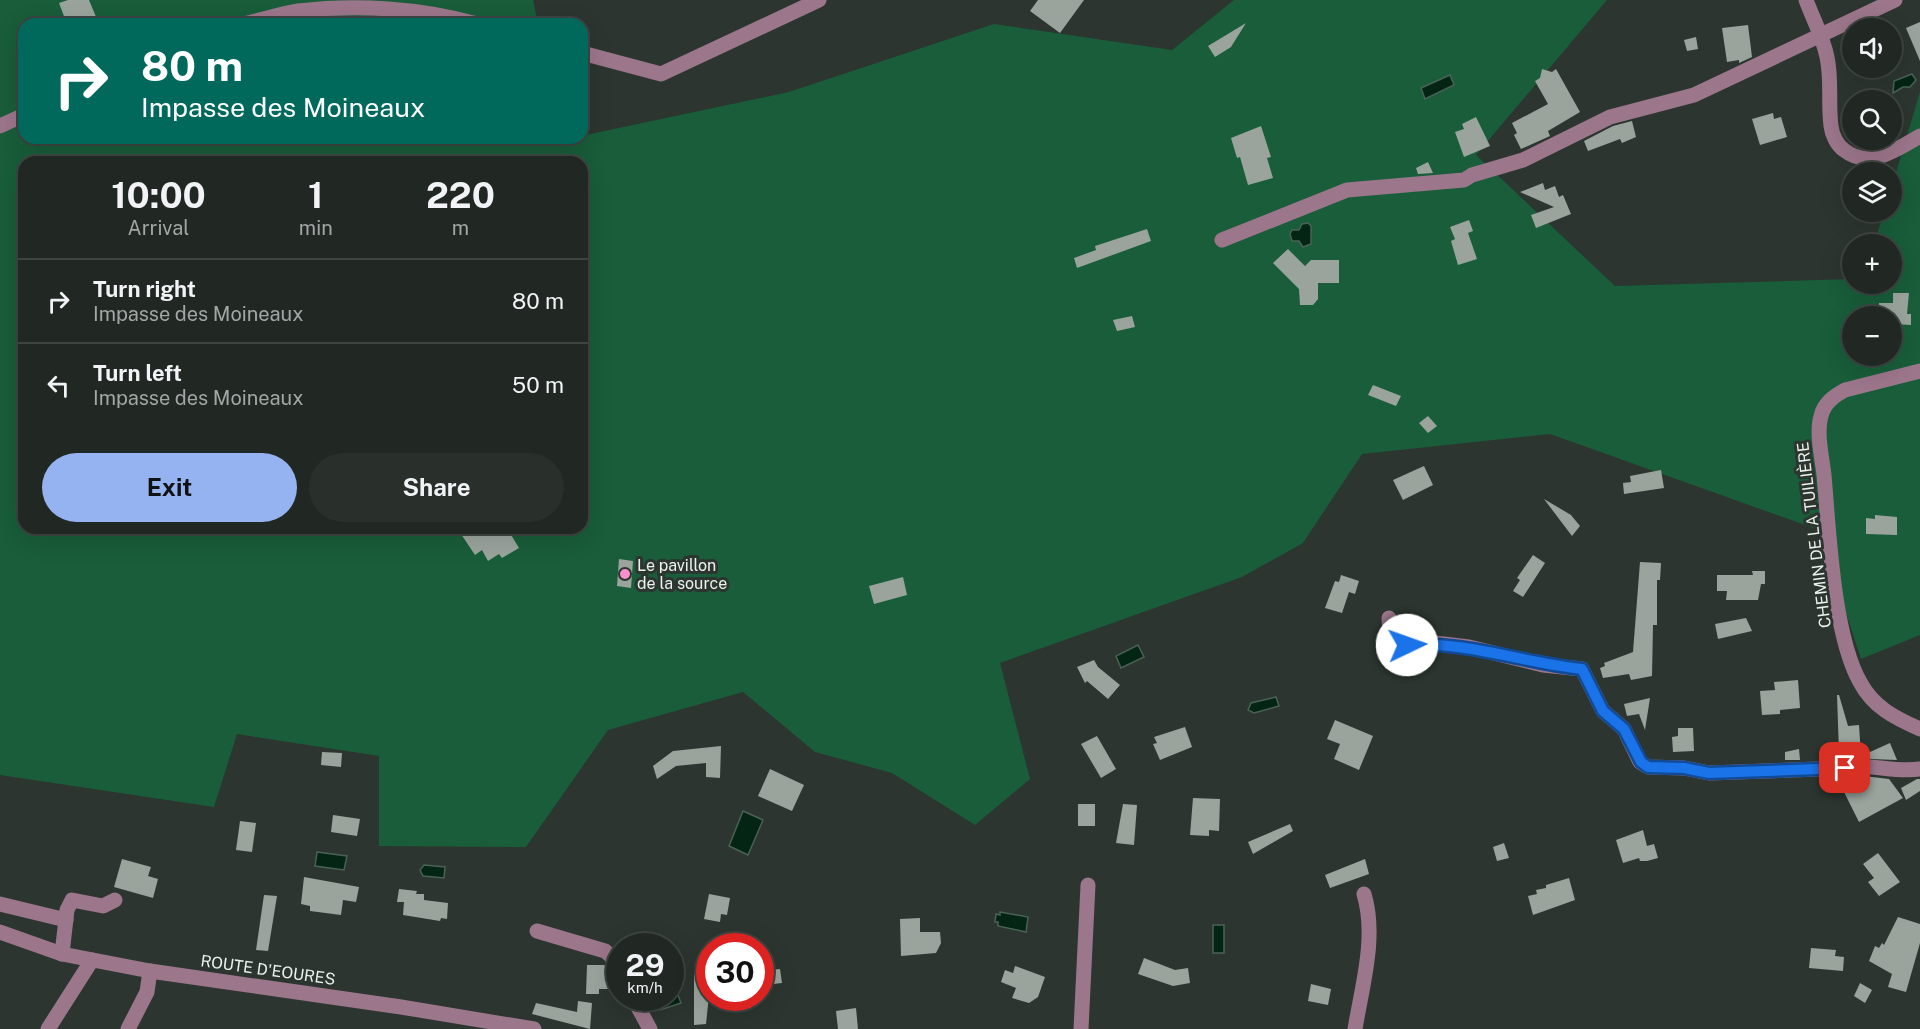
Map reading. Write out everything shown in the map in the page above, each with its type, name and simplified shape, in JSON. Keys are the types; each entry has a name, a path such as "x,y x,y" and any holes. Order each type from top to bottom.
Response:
{"street":[{"path":"588,55 661,74 819,0"},
{"path":"1806,0 1822,36 1832,90 1831,128 1842,149 1853,156 1867,160 1881,157 1920,136"},
{"path":"1222,240 1347,190 1464,180 1523,160 1610,117 1694,94 1895,0"},
{"path":"268,18 297,11 355,8 395,10 442,18"},
{"path":"0,126 18,118"},
{"name":"CHEMIN DE LA TUILIÈRE","path":"1920,371 1836,395 1826,404 1819,425 1830,537 1849,658 1870,698 1894,717 1920,729"},
{"path":"1389,618 1390,635 1407,645 1435,643 1469,647 1543,666 1582,669 1603,711 1624,729 1641,762 1648,767 1684,768 1709,773 1845,768 1859,765 1875,765 1906,771 1920,769"},
{"path":"1081,1029 1088,885"},
{"path":"1355,1029 1370,934 1369,910 1364,894"},
{"path":"62,954 66,920 72,900 103,906 115,900"},
{"path":"0,904 66,920"},
{"path":"537,931 606,952"},
{"name":"ROUTE D'EOURES","path":"0,932 62,954 150,971 534,1029"},
{"path":"48,1029 92,960"},
{"path":"128,1029 147,992 150,971"},
{"path":"640,1011 650,1029"}],"green space":[{"path":"0,0 533,0 537,18 18,18 18,144 588,144 588,135 789,92 994,24 1172,50 1234,0 1607,0 1476,155 1615,286 1842,279 1842,294 1902,294 1902,234 1877,234 1881,222 1902,222 1902,162 1899,162 1920,92 1920,635 1861,659 1819,530 1550,434 1362,454 1303,543 1242,577 1000,663 1030,779 975,825 892,773 815,752 743,692 608,730 526,847 379,846 379,756 237,734 214,807 0,775"}],"shaded area":[{"path":"1912,74 1916,80 1910,87 1893,90 1894,81"},
{"path":"1450,75 1454,85 1425,99 1421,88"},
{"path":"1308,223 1311,226 1311,244 1303,247 1299,241 1292,241 1290,234 1292,230 1299,230 1302,224"},
{"path":"1138,645 1144,657 1121,668 1116,656"},
{"path":"1276,697 1279,706 1254,713 1248,710 1251,703"},
{"path":"743,811 763,820 748,855 729,846"},
{"path":"317,852 347,856 344,870 315,866"},
{"path":"424,865 445,867 444,878 423,876 420,870"},
{"path":"1000,912 1028,917 1026,932 998,926 998,922 995,922 996,914 1000,915"},
{"path":"1213,925 1224,925 1224,953 1213,953"}],"building":[{"path":"68,0 89,0 96,18 65,18 59,3"},
{"path":"1038,0 1084,0 1060,33 1030,11"},
{"path":"1920,22 1920,61 1906,28"},
{"path":"1246,23 1231,47 1215,57 1208,46"},
{"path":"1748,25 1752,57 1739,63 1739,60 1727,62 1722,28"},
{"path":"1696,37 1698,49 1687,51 1684,40"},
{"path":"1542,69 1552,72 1556,69 1580,112 1548,131 1550,136 1521,149 1514,135 1517,133 1512,123 1548,104 1535,81 1540,78"},
{"path":"1773,113 1774,119 1781,117 1787,137 1760,145 1752,119"},
{"path":"1476,117 1490,146 1464,157 1455,132 1464,129 1462,124"},
{"path":"1632,121 1636,137 1622,143 1620,139 1588,151 1584,141 1613,126"},
{"path":"1261,126 1271,157 1267,158 1273,178 1248,185 1240,157 1237,158 1231,138"},
{"path":"1428,162 1433,173 1418,174 1416,168"},
{"path":"1543,183 1545,190 1555,186 1559,197 1563,195 1571,214 1536,228 1531,215 1554,207 1520,192"},
{"path":"1469,220 1473,231 1468,233 1477,259 1458,265 1451,241 1455,239 1450,227"},
{"path":"1147,229 1151,241 1077,268 1074,258 1096,250 1095,246"},
{"path":"1288,249 1305,266 1311,260 1339,260 1339,283 1318,283 1318,299 1313,305 1300,305 1299,289 1273,263"},
{"path":"1909,293 1907,314 1911,314 1911,325 1902,325 1902,306 1879,306 1879,303 1893,303 1893,294"},
{"path":"1132,316 1135,327 1117,331 1113,320"},
{"path":"1373,385 1401,396 1396,406 1368,395"},
{"path":"1428,416 1437,426 1428,433 1419,423"},
{"path":"1424,466 1433,485 1403,500 1393,480"},
{"path":"1661,470 1664,488 1624,494 1623,483 1631,482 1630,476"},
{"path":"1544,499 1571,515 1580,526 1572,536"},
{"path":"1875,515 1897,517 1897,535 1866,534 1866,518 1875,519"},
{"path":"461,534 511,534 519,548 502,558 499,554 488,561 482,550 475,555"},
{"path":"1533,555 1545,563 1523,597 1513,591 1520,580 1517,578"},
{"name":"Le pavillon de la source","path":"619,559 633,561 631,588 617,586"},
{"path":"1640,562 1661,563 1660,580 1657,580 1657,625 1653,625 1652,676 1631,680 1629,674 1603,678 1600,668 1605,666 1604,663 1633,652"},
{"path":"1752,571 1765,571 1765,584 1761,584 1758,600 1726,600 1727,591 1717,591 1717,575 1753,575"},
{"path":"1341,575 1359,581 1355,594 1349,592 1342,613 1325,608 1335,581 1339,582"},
{"path":"903,577 907,595 874,604 869,586"},
{"path":"1746,618 1752,631 1718,639 1715,624"},
{"path":"1094,660 1098,667 1120,685 1108,699 1087,681 1085,683 1077,667"},
{"path":"1798,680 1800,708 1780,710 1780,714 1762,715 1760,691 1775,690 1774,682"},
{"path":"1837,695 1839,695 1848,726 1859,725 1861,756 1890,743 1897,760 1843,758 1843,753 1839,753"},
{"path":"1650,698 1645,730 1639,714 1627,716 1624,704"},
{"path":"1335,720 1373,736 1359,770 1334,759 1340,744 1327,739"},
{"path":"1185,727 1192,747 1160,760 1153,744 1157,743 1154,737"},
{"path":"1678,728 1693,728 1694,751 1673,752 1672,737 1678,736"},
{"path":"1097,736 1116,769 1101,778 1081,744"},
{"path":"721,746 720,778 706,777 706,763 676,766 657,779 653,766 673,751"},
{"path":"1799,749 1800,760 1785,760 1785,752"},
{"path":"322,752 342,753 341,767 321,765"},
{"path":"770,769 804,785 792,811 758,796"},
{"path":"1864,776 1889,779 1903,798 1859,822 1838,780"},
{"path":"1920,779 1920,791 1906,800 1901,788"},
{"path":"1193,798 1220,799 1219,831 1209,830 1209,836 1190,835"},
{"path":"1078,804 1095,804 1095,826 1078,826"},
{"path":"1123,804 1137,805 1134,845 1116,843"},
{"path":"333,815 360,819 357,836 331,832"},
{"path":"240,821 256,823 252,852 236,850"},
{"path":"1290,824 1293,831 1253,854 1248,842"},
{"path":"1643,830 1647,846 1654,844 1658,858 1640,861 1639,858 1623,863 1616,840"},
{"path":"1504,843 1509,858 1497,861 1493,847"},
{"path":"1878,853 1900,882 1879,896 1868,882 1874,878 1863,864"},
{"path":"122,859 151,867 148,876 158,879 153,898 114,887"},
{"path":"1365,859 1369,874 1330,888 1325,875"},
{"path":"304,877 359,887 356,902 343,900 341,915 310,911 310,906 301,904"},
{"path":"1569,878 1575,900 1533,915 1528,896 1537,894 1536,890 1546,888 1546,885"},
{"path":"399,889 424,894 424,900 448,903 447,919 441,918 440,921 403,915 404,902 397,902"},
{"path":"709,894 730,898 727,915 721,914 720,922 704,919"},
{"path":"264,895 277,896 268,951 256,950"},
{"path":"1898,917 1920,924 1920,943 1906,992 1888,987 1892,974 1869,961 1875,946 1879,948 1882,943 1884,945"},
{"path":"920,918 920,932 940,932 941,943 936,953 901,956 900,919"},
{"path":"1811,948 1836,950 1835,956 1844,957 1843,971 1809,968"},
{"path":"1144,958 1175,970 1188,968 1190,983 1173,986 1138,974"},
{"path":"587,965 605,965 606,989 599,989 599,994 586,994"},
{"path":"1015,966 1045,977 1038,997 1029,1003 1012,998 1016,988 1001,982 1005,970 1013,973"},
{"path":"780,969 782,983 774,984 774,970"},
{"path":"694,974 696,974 696,1011 707,1011 706,1024 694,1025"},
{"path":"1860,983 1872,990 1865,1003 1854,996"},
{"path":"1311,984 1331,989 1328,1005 1308,1001"},
{"path":"578,1001 592,1003 590,1029 532,1014 536,1003 577,1012"},
{"path":"856,1008 858,1029 838,1029 836,1011"}],"place":[{"name":"Le pavillon de la source","path":"625,574"}],"route":[{"path":"1407,645 1435,643 1469,647 1543,666 1582,669 1603,711 1624,729 1641,762 1648,767 1684,768 1709,773 1845,768"}]}
